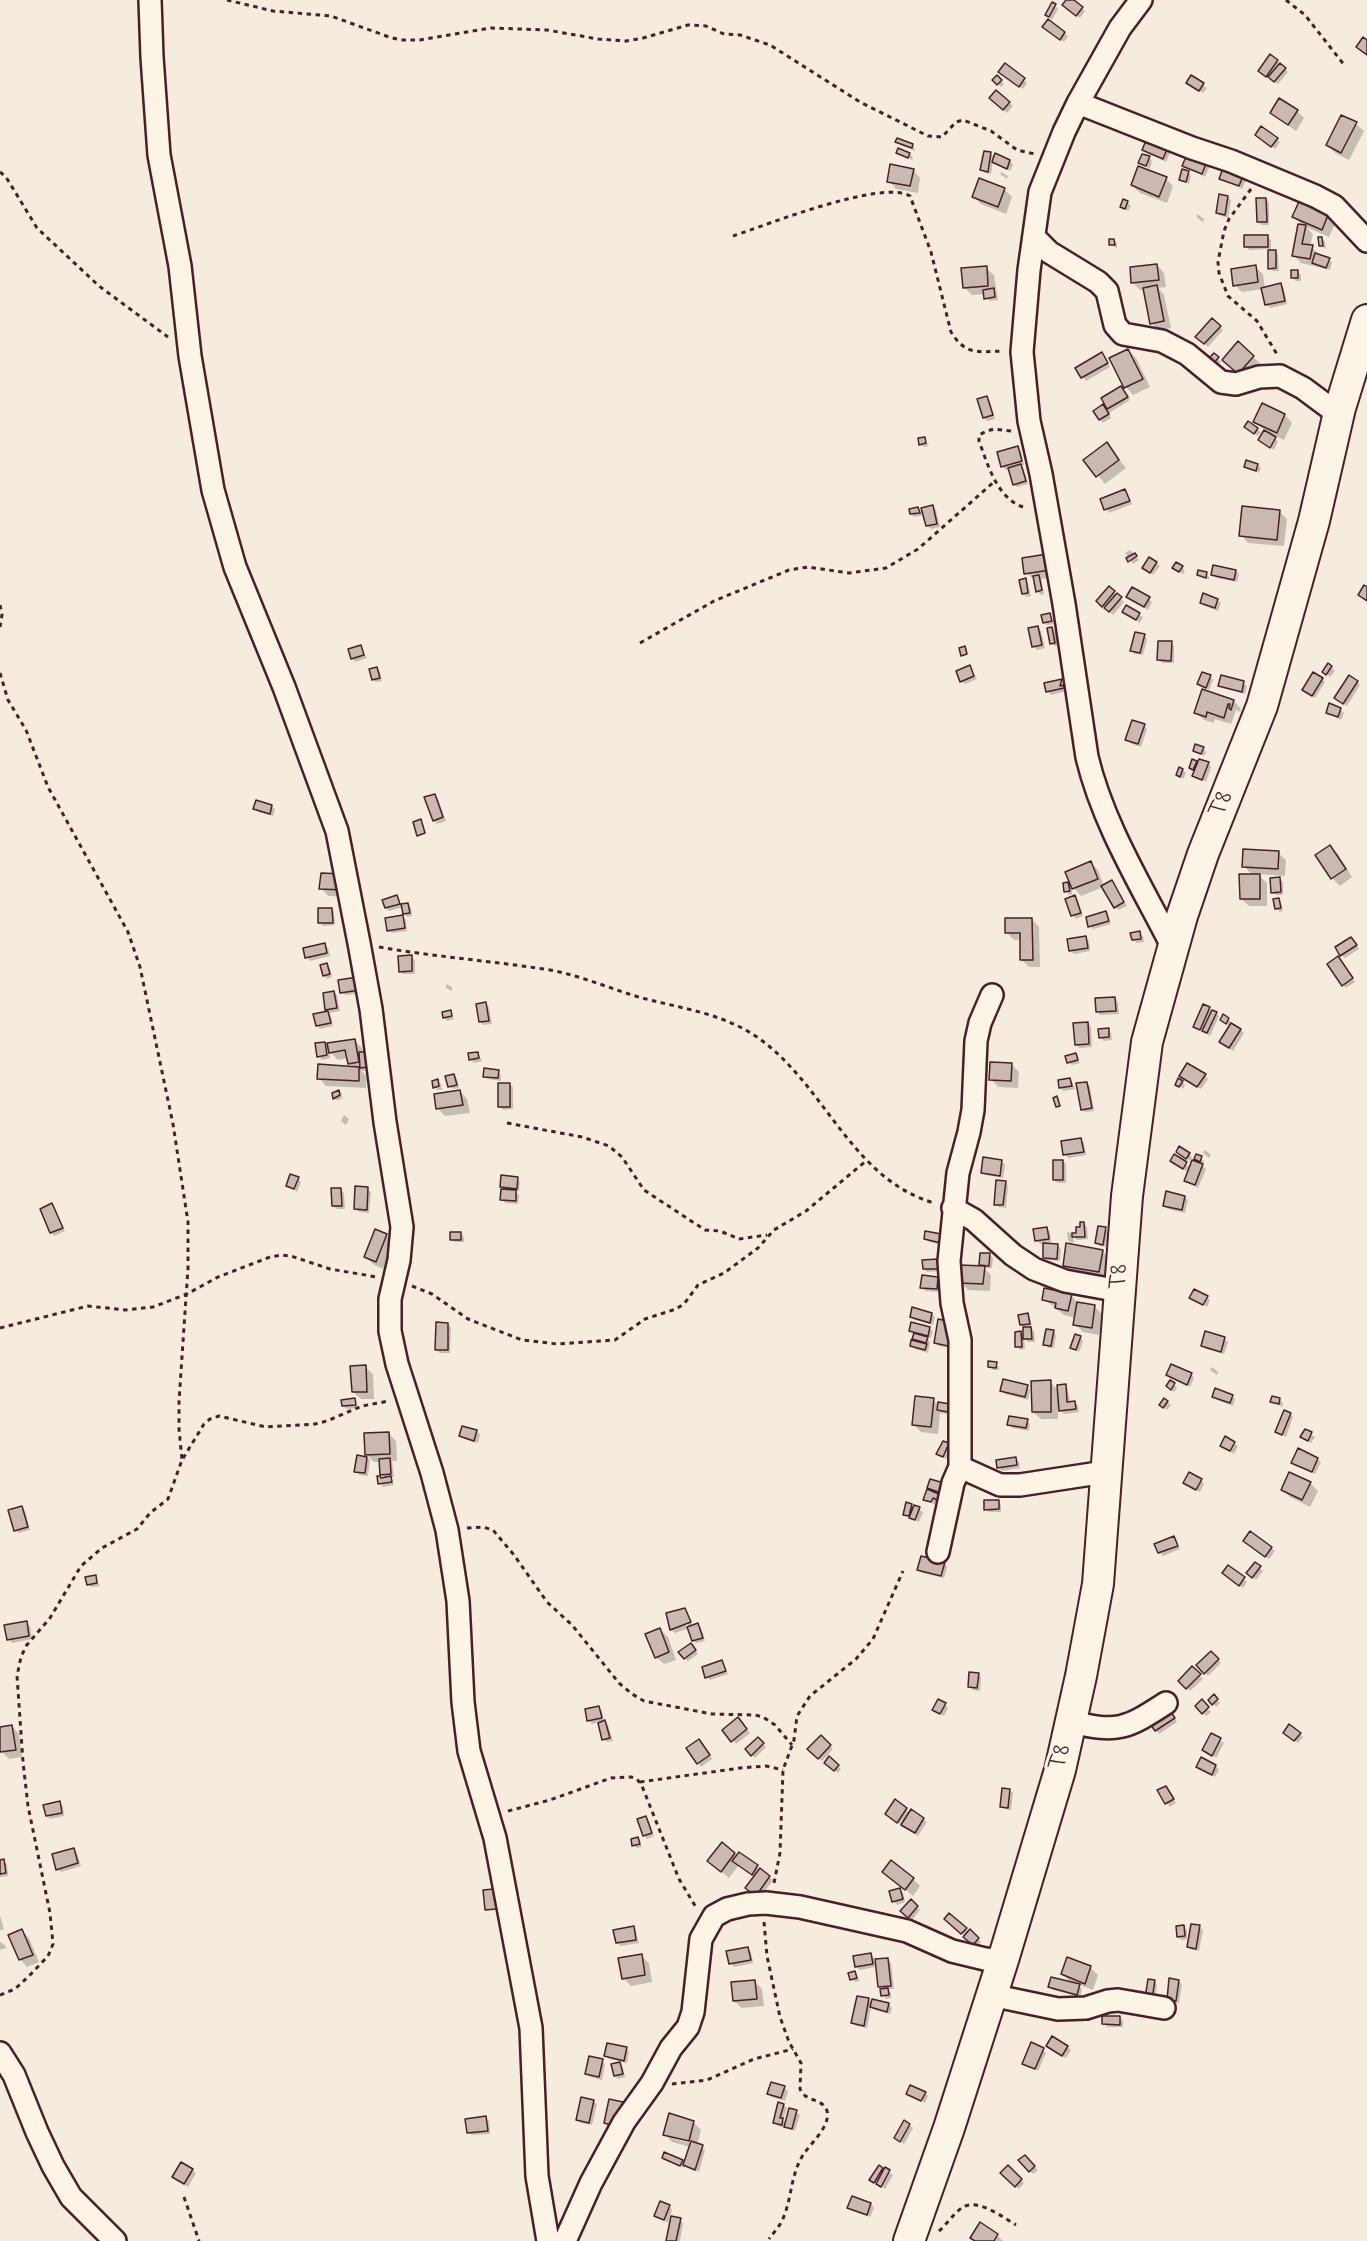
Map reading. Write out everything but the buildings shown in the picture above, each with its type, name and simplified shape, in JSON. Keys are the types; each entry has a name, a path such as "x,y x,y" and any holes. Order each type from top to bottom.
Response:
{"street":[{"path":"150,0 159,154 180,266 190,356 206,452 221,522 235,567 284,687 337,831 371,1009 402,1227 399,1260 390,1299 390,1331 396,1364 432,1473 447,1530 458,1601 469,1750 488,1815 512,1917 531,2028 537,2176 548,2241"},
{"path":"1141,0 1120,28 1078,103 1040,192 1022,352 1031,429 1046,502 1087,757 1094,784 1108,818 1173,946"},
{"path":"1078,103 1265,175 1334,206 1367,241"},
{"path":"1034,237 1049,252 1098,282 1107,291 1111,298 1115,325 1123,334 1162,341 1187,354 1221,382 1244,383 1268,375 1280,376 1325,402 1338,414"},
{"name":"T8","path":"922,2238 949,2128 1003,1960 1060,1770 1098,1584 1132,1145 1147,1042 1173,946 1203,854 1262,706 1314,520 1338,414 1367,320"},
{"path":"938,1552 953,1483 960,1467 960,1340 949,1281 953,1208 958,1173 973,1110 976,1041 980,1023 992,995"},
{"path":"953,1208 974,1220 1013,1255 1034,1269 1065,1281 1120,1291"},
{"path":"960,1467 1000,1485 1020,1485 1106,1472"},
{"path":"1071,1722 1101,1729 1123,1727 1143,1718 1166,1703"},
{"path":"565,2241 605,2156 630,2113 652,2083 671,2048 685,2033 693,2012 701,1939 714,1916 727,1909 766,1903 800,1906 907,1931 952,1951 985,1959 1003,1960"},
{"path":"991,1995 1058,2009 1086,2008 1118,2000 1164,2008"},
{"path":"0,2053 15,2075 37,2132 71,2197 115,2241"}],"path":[{"path":"227,0 273,11 331,16 389,38 401,40 420,40 491,28 547,30 598,39 626,41 688,25 706,26 724,34 740,35 770,45 860,102 928,136 942,137 956,122 963,120 991,131 1017,150 1054,155"},
{"path":"1286,0 1305,15 1345,66"},
{"path":"0,172 6,177 37,228 99,286 190,356"},
{"path":"1265,175 1229,219 1221,243 1219,273 1228,296 1257,321 1267,335 1291,382"},
{"path":"733,236 835,203 884,192 904,192 910,196 928,244 951,332 957,343 969,351 1022,352"},
{"path":"1031,429 1016,432 994,429 979,435 979,441 995,481 1010,500 1027,508 1046,502"},
{"path":"640,643 714,602 789,570 808,567 849,573 886,568 918,549 995,481"},
{"path":"0,605 2,615 0,627"},
{"path":"0,672 8,700 26,730 48,787 128,932 136,954 168,1099 182,1180 189,1248 179,1401 182,1460"},
{"path":"359,943 569,974 641,998 723,1018 738,1025 774,1050 809,1087 866,1161 901,1189 924,1200 953,1208"},
{"path":"507,1123 582,1137 609,1146 622,1157 644,1190 705,1230 720,1231 739,1239 769,1234"},
{"path":"0,1328 88,1306 125,1310 153,1308 187,1294 218,1277 270,1257 282,1255 330,1269 394,1279 432,1294 468,1319 522,1340 557,1344 603,1342 621,1336 645,1319 684,1304 698,1285 724,1273 758,1248 769,1234 806,1211 866,1161"},
{"path":"0,1995 15,1989 48,1956 53,1944 44,1880 28,1806 18,1693 18,1667 26,1646 50,1618 81,1566 102,1548 137,1529 150,1513 168,1499 182,1460 204,1424 214,1417 266,1427 315,1424 362,1406 387,1402 407,1395"},
{"path":"447,1530 476,1527 493,1530 547,1602 572,1625 619,1683 632,1694 644,1701 712,1714 763,1717 775,1725 792,1745"},
{"path":"769,2239 784,2217 799,2162 828,2117 822,2104 802,2094 801,2063 780,2017 769,1969 765,1932 766,1903 778,1869 783,1770 792,1745 796,1720 802,1708 818,1689 856,1659 873,1639 903,1571"},
{"path":"488,1815 550,1800 610,1778 631,1777 640,1782 748,1767 766,1766 783,1770"},
{"path":"640,1782 679,1879 708,1925"},
{"path":"652,2083 685,2084 707,2080 742,2063 793,2049"},
{"path":"184,2197 199,2241"},
{"path":"922,2238 967,2206 980,2207 1016,2225"}]}
